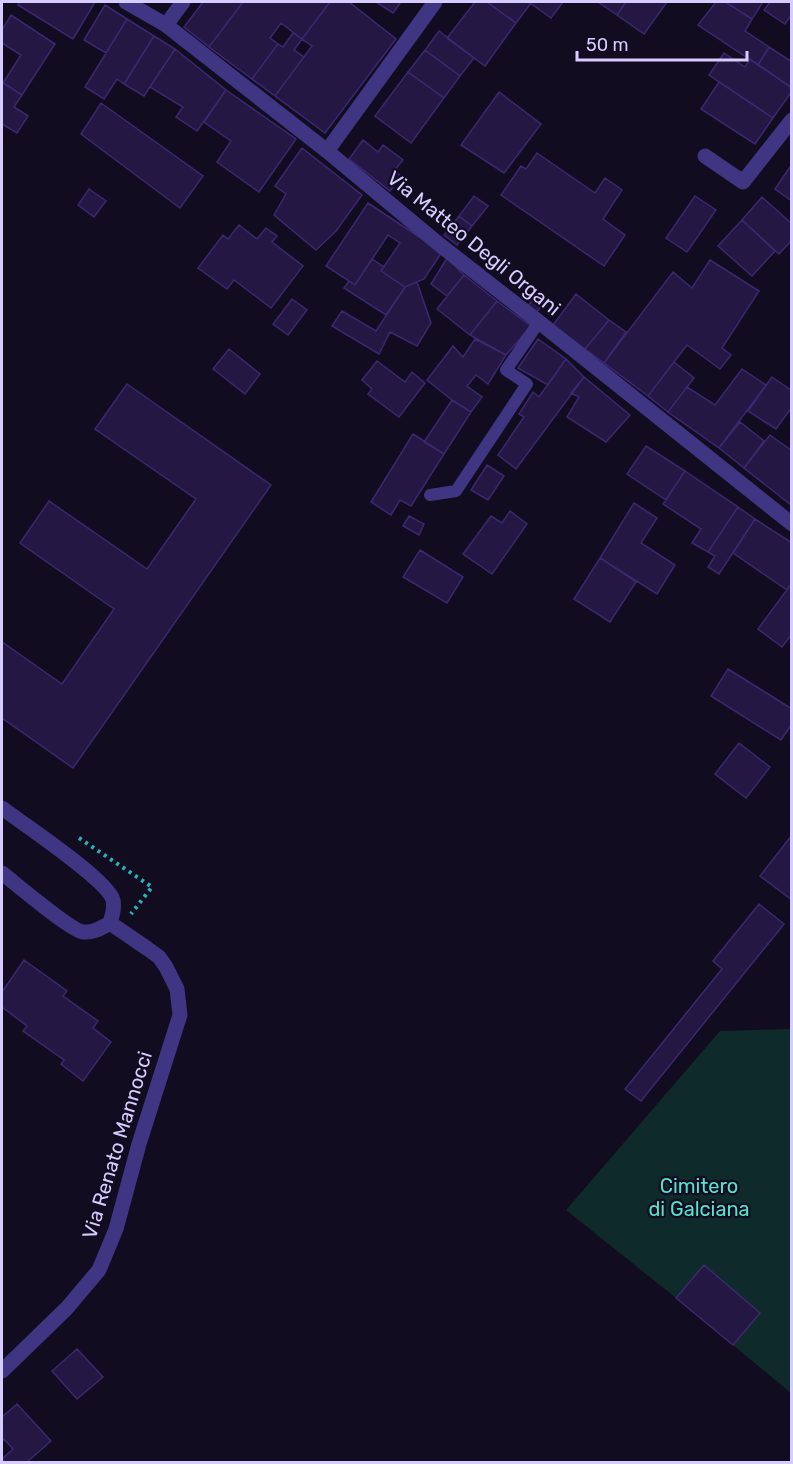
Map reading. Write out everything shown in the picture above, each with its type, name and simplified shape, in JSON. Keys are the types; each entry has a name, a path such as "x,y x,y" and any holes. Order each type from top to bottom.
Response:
{"street":[{"name":"Via Matteo Degli Organi","path":"126,2 166,26 327,151 440,245 792,524"},
{"path":"166,26 183,2"},
{"path":"327,151 435,2"},
{"path":"705,156 743,182 792,120"},
{"path":"2,808 87,870 102,885 113,898 114,911 110,923 94,931 80,932 2,873"},
{"name":"Via Renato Mannocci","path":"2,1371 66,1308 99,1270 116,1230 139,1144 180,1015 177,989 159,957 110,923"}],"lane":[{"path":"430,495 456,491 527,384 506,370 539,322"}],"path":[{"path":"77,837 152,887 129,918"}],"green space":[{"name":"Cimitero di Galciana","path":"791,1029 791,1393 566,1210 720,1031"}],"building":[{"path":"20,2 95,2 73,39 18,5"},
{"path":"203,2 243,2 209,47 184,27"},
{"path":"243,2 330,2 302,39 281,23 270,38 278,44 252,79 209,47"},
{"path":"330,2 349,2 396,39 325,133 275,96 312,46 302,39"},
{"path":"376,2 401,2 393,13"},
{"path":"475,2 487,2 516,23 485,66 447,38"},
{"path":"487,2 529,2 531,3 516,23"},
{"path":"529,2 563,2 551,18"},
{"path":"598,2 626,2 617,15"},
{"path":"626,2 667,2 644,34 617,15"},
{"path":"716,2 725,2 752,19 745,31 769,47 758,65 698,25"},
{"path":"725,2 763,2 752,19"},
{"path":"770,2 792,2 792,14 785,24 764,10"},
{"path":"105,5 127,19 106,53 84,40"},
{"path":"11,15 55,44 22,95 3,83 21,55 2,43 2,30"},
{"path":"127,19 154,36 124,84 117,79 104,99 85,87"},
{"path":"439,31 474,58 460,76 425,50"},
{"path":"293,33 302,39 294,50 304,57 275,96 252,79 278,44 283,47"},
{"path":"154,36 175,49 144,96 124,84"},
{"path":"769,47 792,62 792,88 758,65"},
{"path":"175,49 226,90 197,131 176,117 183,107 150,87"},
{"path":"425,50 460,76 444,98 408,72"},
{"path":"724,53 745,67 750,59 792,88 773,118 709,75"},
{"path":"408,72 444,98 411,143 375,116"},
{"path":"2,82 22,95 14,107 28,116 17,133 2,124"},
{"path":"719,82 773,118 755,144 701,109"},
{"path":"226,90 296,139 259,192 217,162 231,141 204,122"},
{"path":"499,92 541,124 504,173 461,145"},
{"path":"101,103 203,176 180,208 81,134"},
{"path":"363,140 378,152 383,145 403,160 394,171 401,176 390,191 349,159"},
{"path":"302,148 362,195 336,231 316,250 274,215 286,194 275,186"},
{"path":"537,153 595,193 605,178 622,190 603,219 625,235 604,266 501,195 521,166 526,169"},
{"path":"792,164 792,201 775,189"},
{"path":"89,189 106,201 94,217 78,205"},
{"path":"474,196 488,206 472,226 459,216"},
{"path":"695,196 716,210 687,252 666,238"},
{"path":"762,197 792,224 792,240 779,254 742,220"},
{"path":"368,203 442,252 424,279 405,287 381,271 400,243 388,235 355,285 326,266"},
{"path":"459,216 472,226 457,245 444,235"},
{"path":"742,220 775,251 752,276 718,246"},
{"path":"239,225 257,239 266,228 277,236 272,242 303,266 271,308 234,280 227,289 198,268 223,235 228,239"},
{"path":"447,258 464,275 447,296 431,284"},
{"path":"372,259 384,267 381,271 405,287 386,315 344,288 349,281 355,285"},
{"path":"710,260 759,291 722,348 731,355 720,369 687,345 648,396 604,363 673,272 692,288"},
{"path":"464,275 497,301 470,335 437,309"},
{"path":"417,282 431,323 417,346 390,332 379,354 332,326 342,311 376,331 405,287"},
{"path":"538,294 546,301 535,314 527,307"},
{"path":"576,294 609,320 585,349 553,325"},
{"path":"292,299 307,310 288,335 273,324"},
{"path":"497,301 531,326 506,355 470,335"},
{"path":"609,320 626,332 604,363 585,349"},
{"path":"475,339 506,355 488,384 476,375 467,386 482,397 471,412 427,380 453,346 463,357"},
{"path":"538,339 566,359 548,385 518,368"},
{"path":"229,349 260,374 245,394 213,369"},
{"path":"566,359 584,377 516,469 498,455 524,417 519,414 533,392 539,397"},
{"path":"377,361 405,382 412,372 425,383 399,417 368,394 372,389 362,380"},
{"path":"674,362 694,378 668,412 648,396"},
{"path":"742,369 766,385 719,448 668,412 687,387 715,405"},
{"path":"584,377 630,415 606,442 567,417 579,397 571,393"},
{"path":"772,377 792,391 792,407 776,429 748,411"},
{"path":"127,384 271,485 73,768 2,718 2,642 62,684 114,609 20,543 49,501 147,569 196,499 95,429"},
{"path":"452,400 471,412 444,454 424,442"},
{"path":"740,422 764,441 744,468 719,448"},
{"path":"413,434 444,454 411,506 400,500 391,515 371,502"},
{"path":"770,435 792,451 791,505 744,468"},
{"path":"646,446 685,471 666,500 627,474"},
{"path":"487,465 504,476 488,500 471,490"},
{"path":"685,471 738,507 708,552 692,543 701,529 663,504"},
{"path":"634,503 657,518 641,543 675,565 657,594 600,558"},
{"path":"738,507 755,519 719,574 708,567 715,556 708,552"},
{"path":"510,511 527,524 492,574 463,554 491,516 502,523"},
{"path":"409,516 424,524 419,535 403,526"},
{"path":"755,519 792,543 792,583 787,590 733,553"},
{"path":"420,550 463,577 447,603 403,577"},
{"path":"600,558 636,582 610,622 574,599"},
{"path":"792,583 792,634 782,647 758,629"},
{"path":"728,669 792,709 792,724 781,740 711,696"},
{"path":"739,743 770,767 746,798 715,774"},
{"path":"792,835 792,900 760,876"},
{"path":"759,904 784,924 641,1101 625,1089 722,969 713,961"},
{"path":"24,960 67,991 63,996 98,1021 93,1028 111,1042 83,1081 61,1064 64,1060 23,1031 27,1026 2,1007 2,992"},
{"path":"704,1265 760,1313 733,1345 676,1298"},
{"path":"77,1349 103,1377 77,1399 52,1371"},
{"path":"17,1404 51,1441 27,1462 5,1462 2,1459 13,1449 4,1439 2,1442 2,1417"}]}
